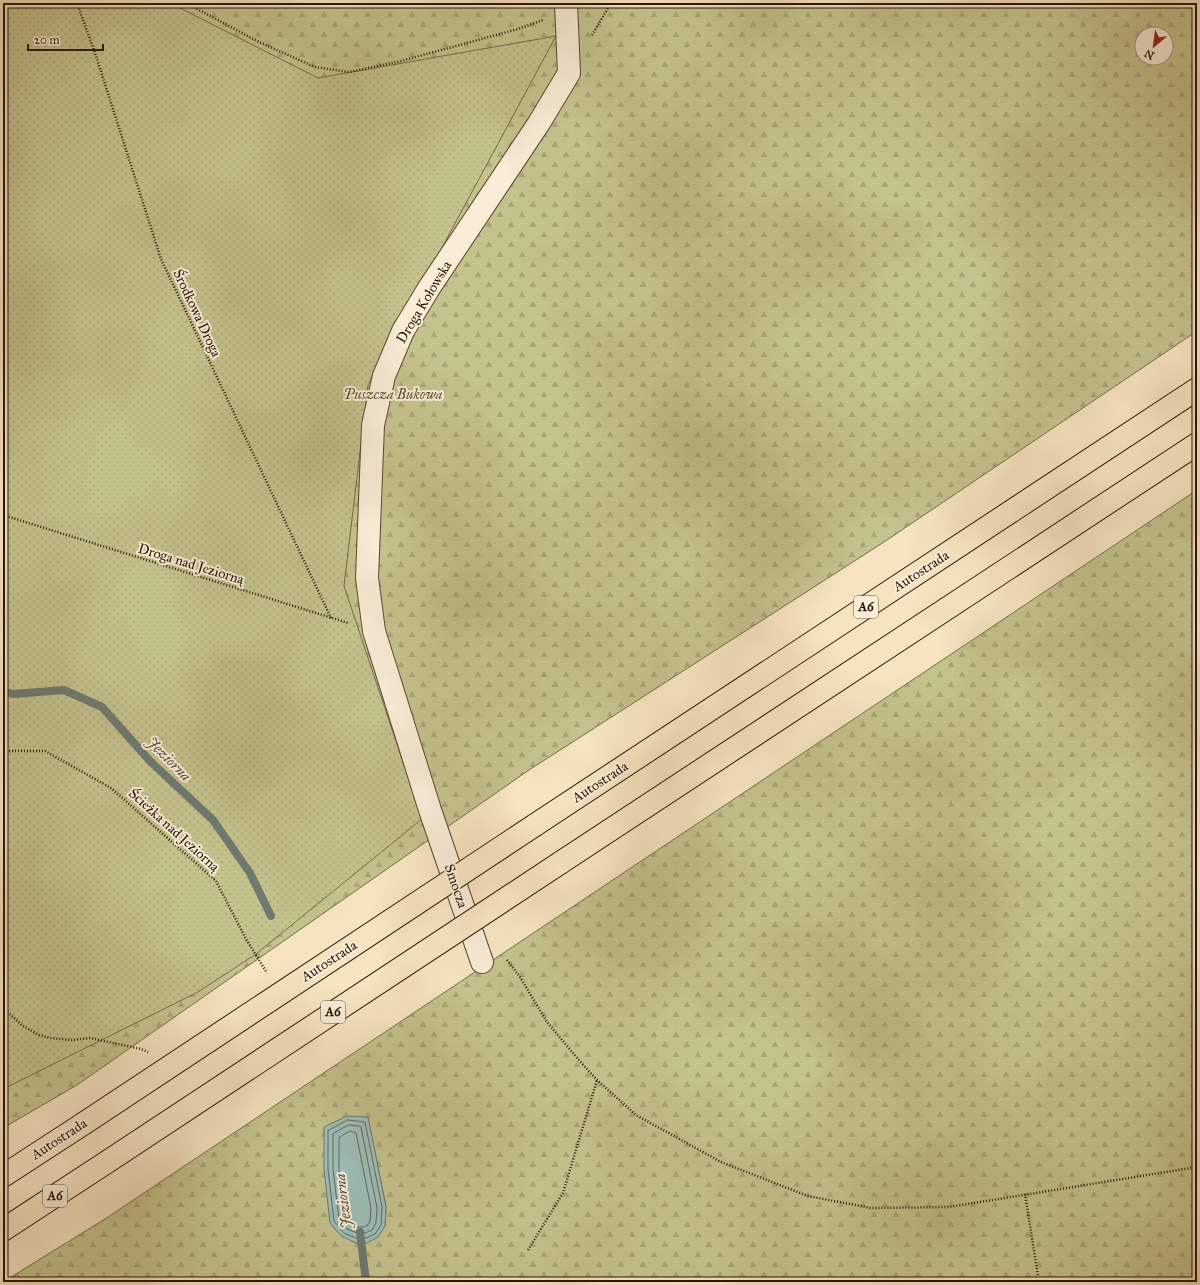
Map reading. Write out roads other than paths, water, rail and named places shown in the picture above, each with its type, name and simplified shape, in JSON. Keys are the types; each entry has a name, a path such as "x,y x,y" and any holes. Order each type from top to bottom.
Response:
{"highway":[{"name":"Autostrada","path":"3,1176 1197,389"},
{"name":"A6","path":"3,1230 1197,444"}],"street":[{"name":"Droga Kołowska","path":"430,810 374,631 367,578 373,426 384,376 404,331 429,288 539,123 569,73 567,7"},
{"name":"Smocza","path":"430,810 482,962"}],"water":[{"path":"347,1116 368,1117 386,1207 385,1226 378,1237 367,1243 356,1243 341,1236 330,1223 324,1169 324,1127"}],"waterway":[{"name":"Jeziorna","path":"3,691 13,694 64,690 102,707 150,761 213,820 250,873 271,916"},
{"name":"Jeziorna","path":"360,1232 366,1282"}],"park label":[{"name":"Puszcza Bukowa","path":"393,394"}]}
